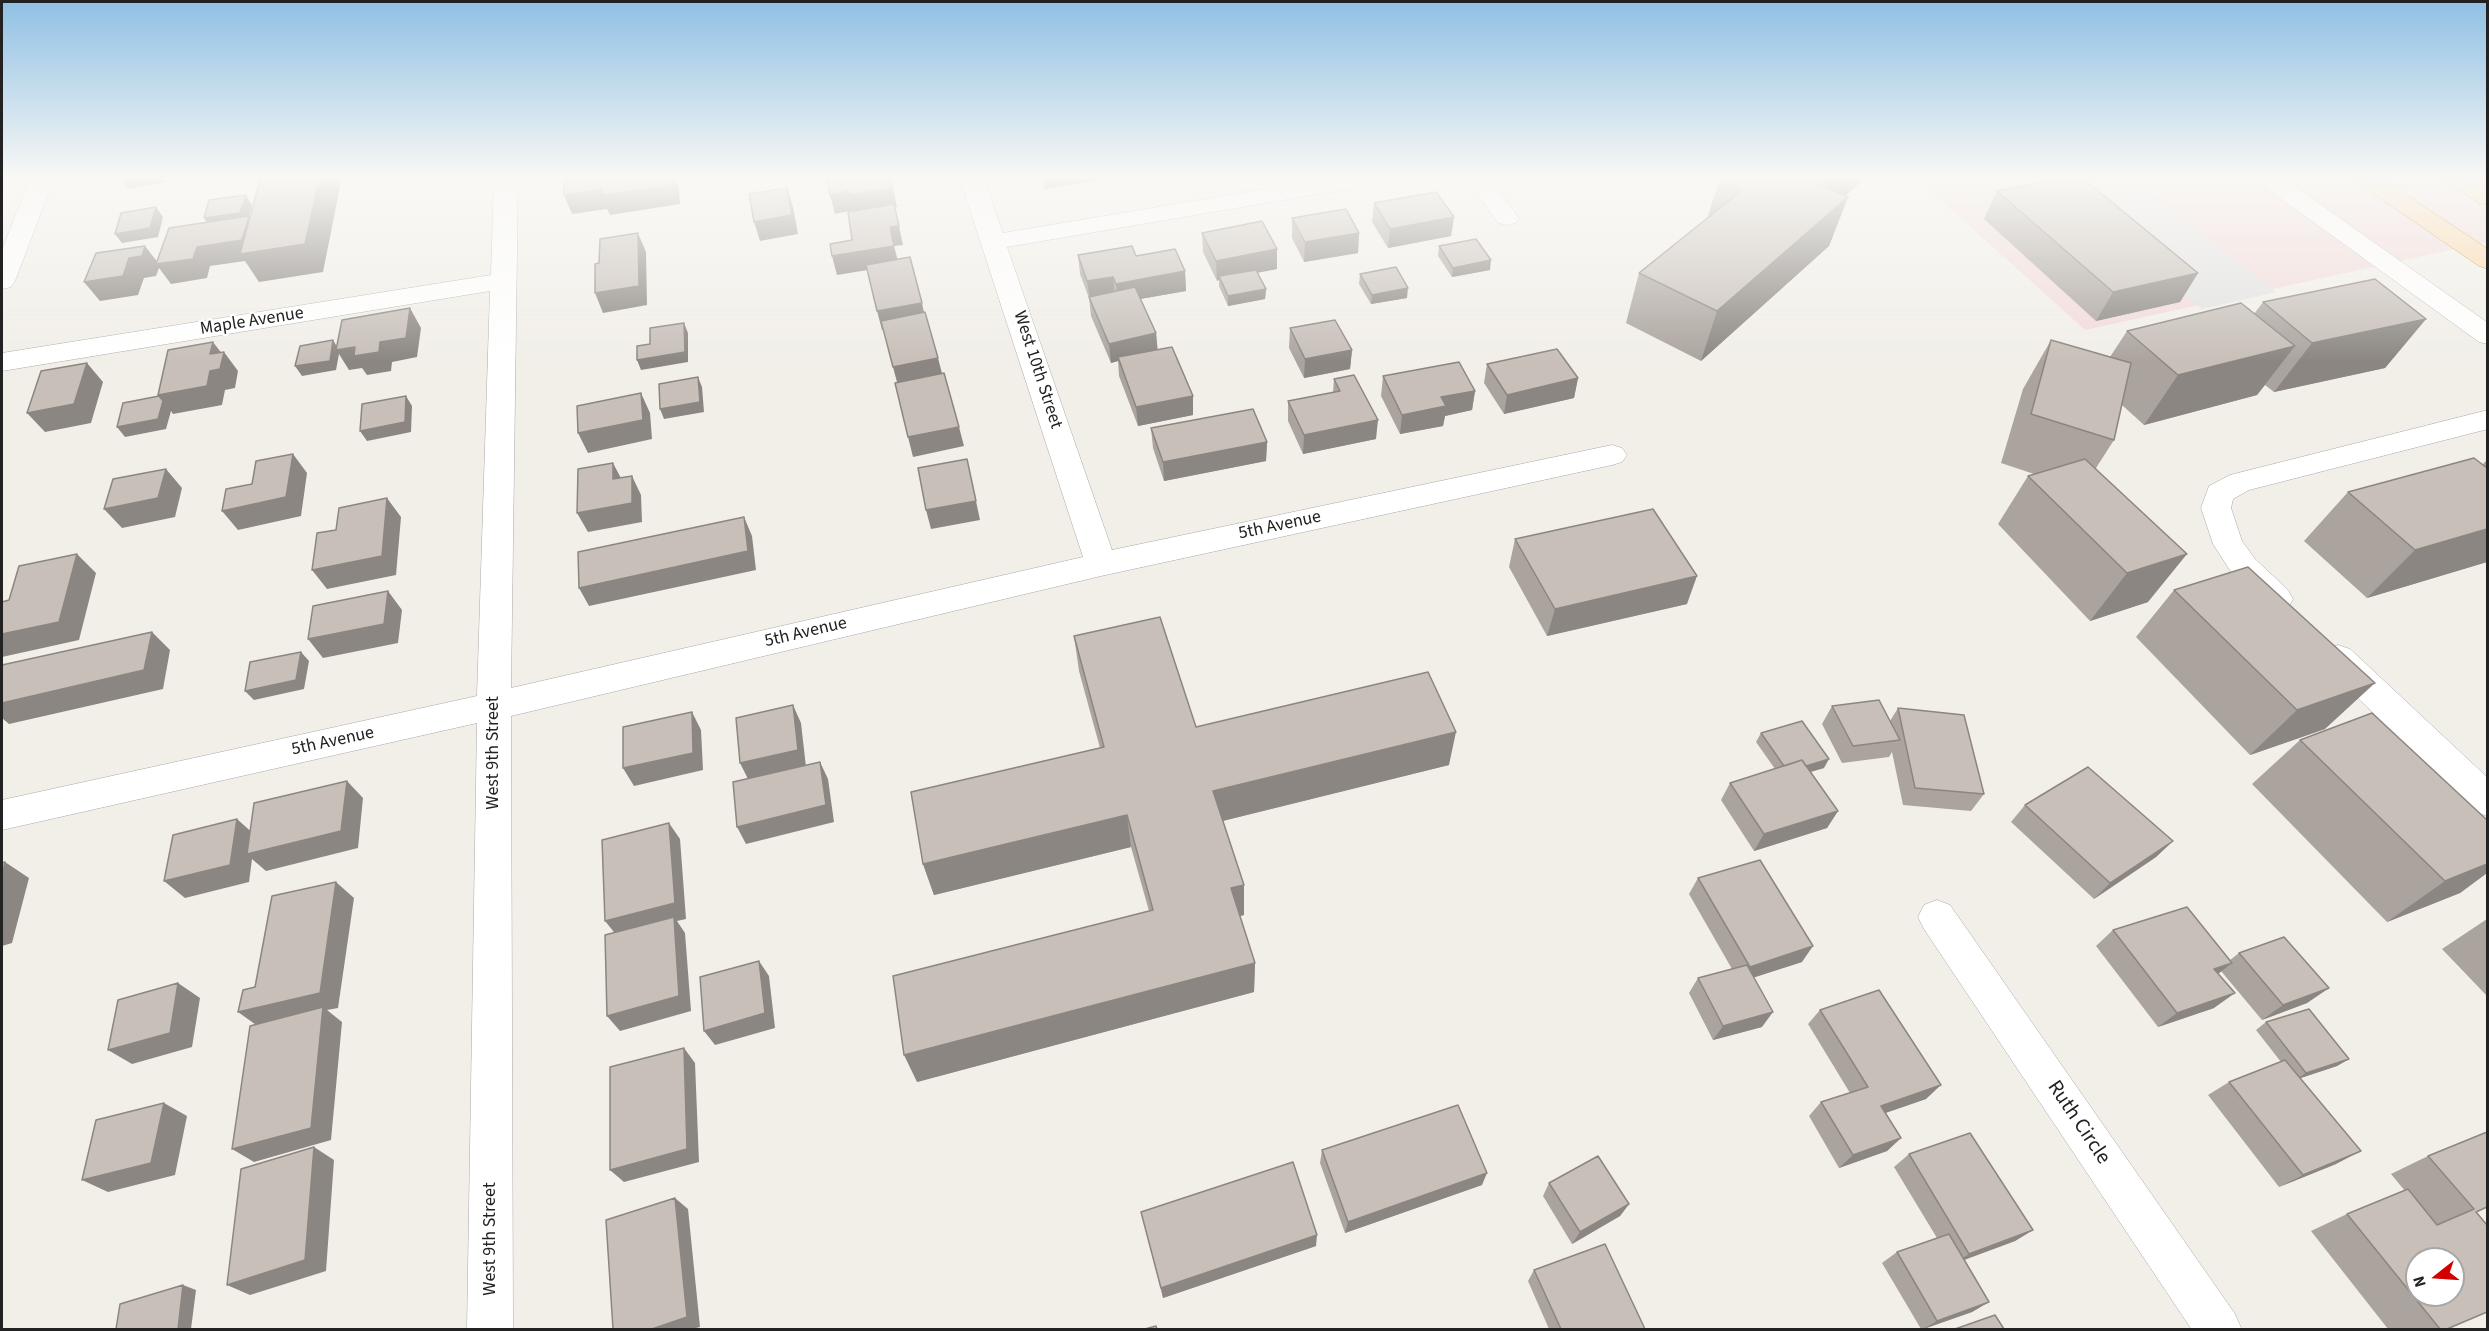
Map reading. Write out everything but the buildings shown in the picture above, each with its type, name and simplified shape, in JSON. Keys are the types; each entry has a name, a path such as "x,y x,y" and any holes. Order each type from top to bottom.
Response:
{"main road":[{"path":"2454,238 2487,261"}],"street":[{"path":"2,280 19,238"},
{"name":"West 9th Street","path":"490,1329 494,706 504,238"},
{"name":"West 10th Street","path":"994,238 1101,564"},
{"path":"995,242 1018,238"},
{"path":"2351,238 2487,336"},
{"name":"Maple Avenue","path":"2,362 503,281"},
{"path":"2295,616 2244,567 2228,544 2216,508 2220,493 2240,482 2487,419"},
{"name":"5th Avenue","path":"2,815 494,706 1101,564 1612,455"},
{"path":"2320,640 2487,801"},
{"name":"Ruth Circle","path":"1937,917 2219,1329"}],"shaded area":[{"path":"1983,238 2487,238 2487,242 2085,330"},
{"path":"2116,238 2207,238 2276,292 2202,309"}]}
